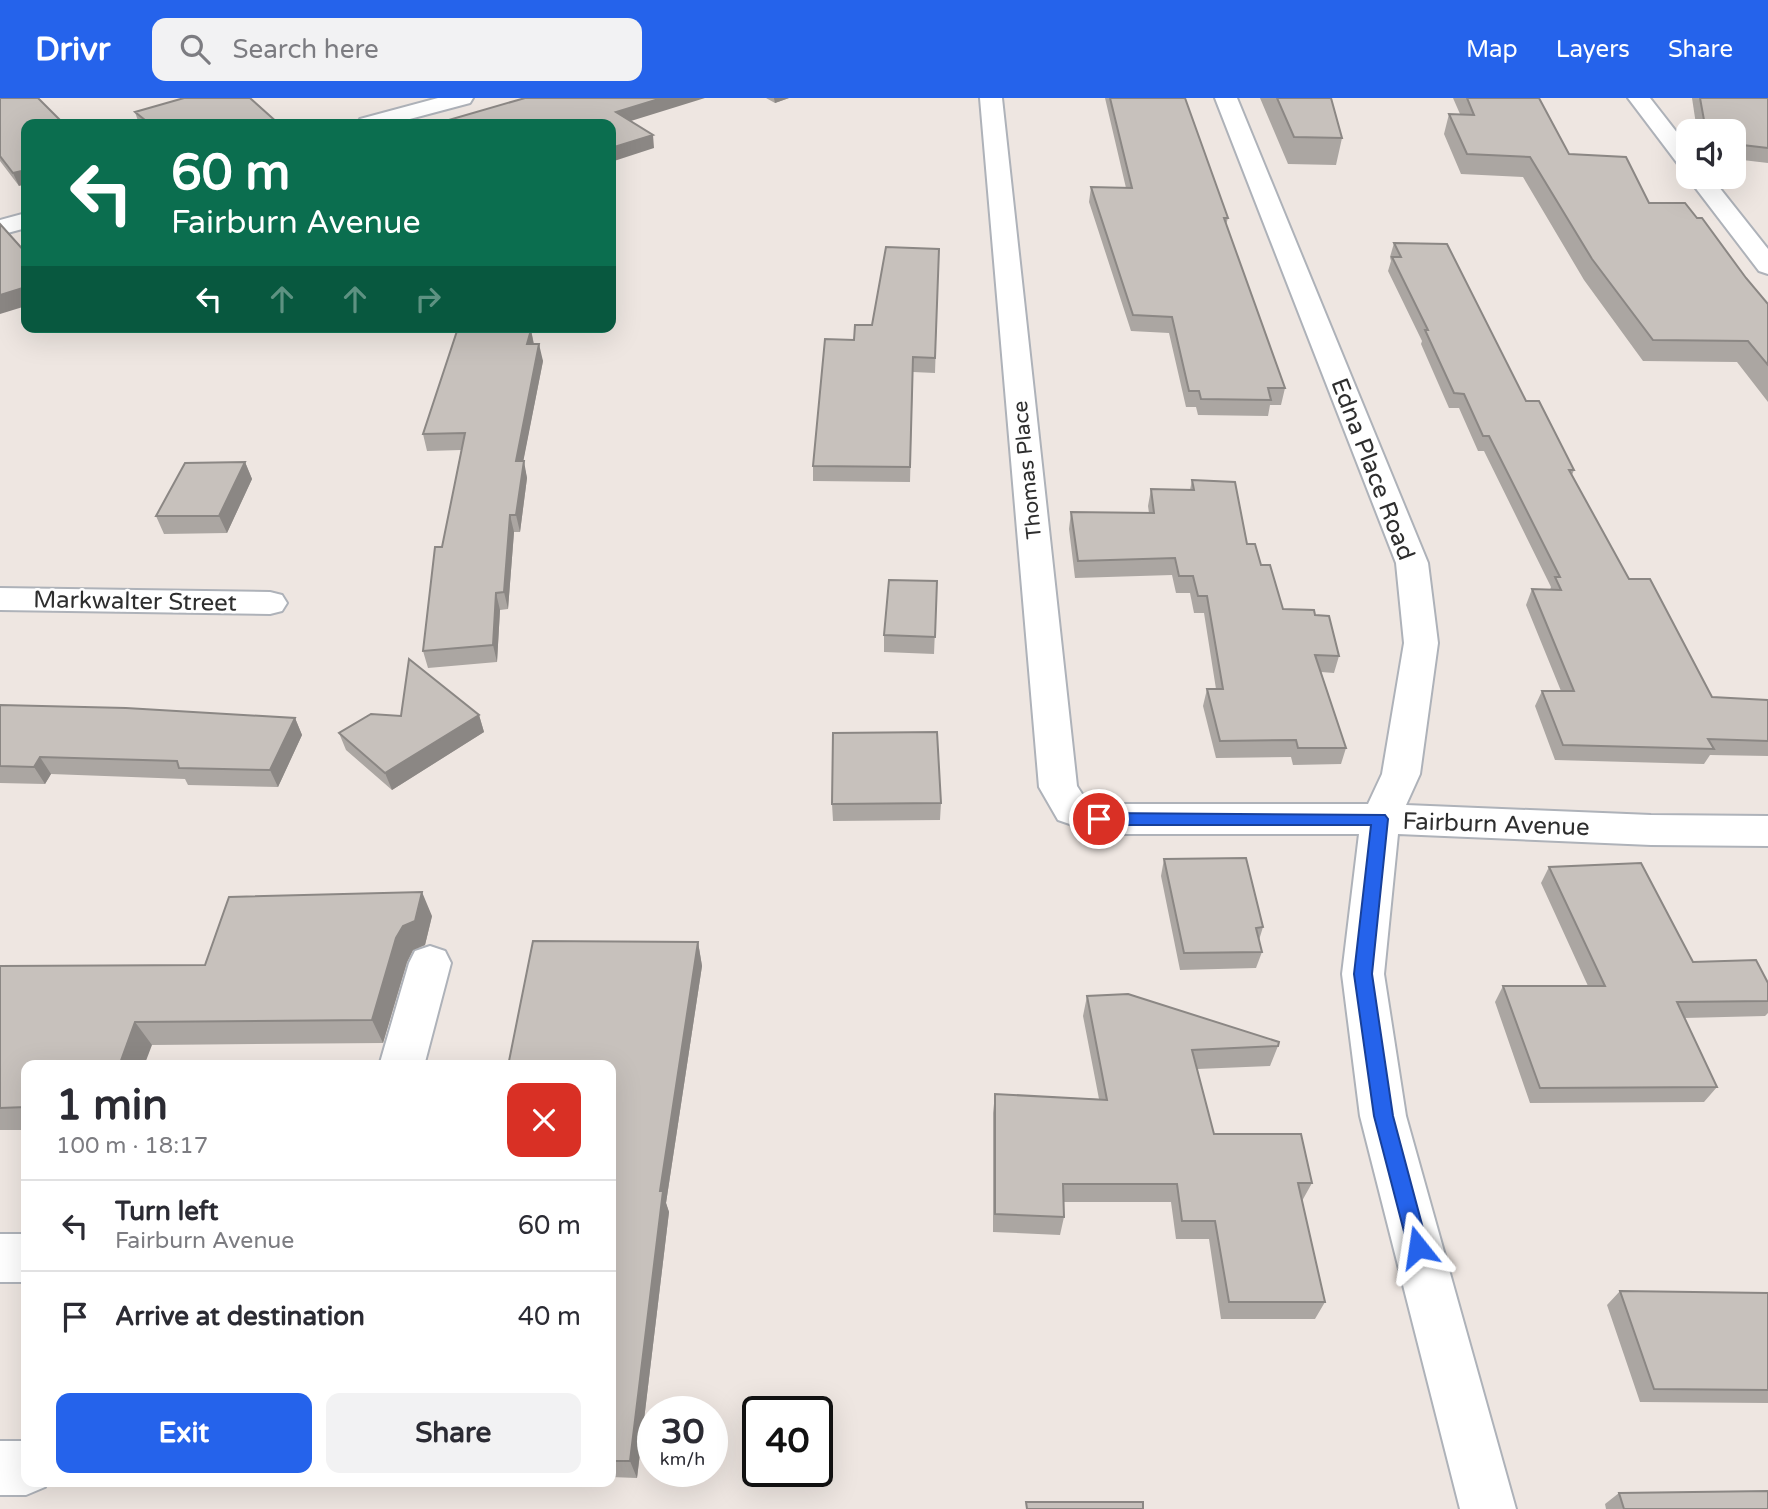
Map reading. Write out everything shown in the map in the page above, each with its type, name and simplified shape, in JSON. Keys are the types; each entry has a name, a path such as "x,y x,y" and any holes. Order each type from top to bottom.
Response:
{"street":[{"path":"386,119 462,98"},
{"name":"Thomas Place","path":"991,98 1058,787 1072,810 1099,819"},
{"name":"Edna Place Road","path":"1226,98 1412,563 1421,643 1401,774 1380,819 1363,974 1383,1116 1488,1509"},
{"path":"1639,98 1676,146"},
{"path":"1708,189 1768,266"},
{"path":"0,228 21,222"},
{"name":"Markwalter Street","path":"0,598 270,603"},
{"name":"Fairburn Avenue","path":"1099,819 1380,819 1651,830 1768,831"},
{"path":"403,1060 430,963"},
{"path":"0,1258 21,1258"},
{"path":"0,1468 21,1468"}],"building":[{"path":"0,98 38,98 59,119 21,119 21,171 13,173 0,156"},
{"path":"184,98 250,98 273,119 144,119 135,112"},
{"path":"525,98 662,98 616,112 653,135 616,146 616,119 452,119"},
{"path":"1110,98 1185,98 1228,218 1224,218 1285,388 1268,388 1271,400 1201,399 1199,391 1189,391 1172,317 1133,315 1091,187 1132,188"},
{"path":"1277,98 1331,98 1342,138 1294,137"},
{"path":"1467,98 1539,98 1569,154 1626,157 1649,203 1685,203 1697,218 1702,218 1768,304 1768,365 1748,341 1653,340 1592,259 1530,157 1467,154 1449,114 1474,115"},
{"path":"1700,98 1768,98 1768,148 1746,145 1746,119 1704,119"},
{"path":"0,224 21,247 21,289 0,295"},
{"path":"1394,243 1447,244 1526,401 1539,401 1574,470 1569,470 1629,579 1650,579 1712,697 1768,700 1768,741 1708,739 1714,749 1563,745 1542,691 1574,691 1532,589 1561,590 1555,577 1560,577 1489,436 1483,436 1464,394 1454,393 1425,330 1428,330 1392,257 1401,257"},
{"path":"886,247 939,249 935,358 913,357 910,467 813,466 825,339 854,340 855,325 872,325"},
{"path":"456,333 530,333 527,344 539,344 516,461 524,461 516,515 510,515 504,592 496,593 493,645 423,651 435,547 442,547 465,433 423,434"},
{"path":"245,462 219,516 156,516 185,463"},
{"path":"1192,480 1235,482 1247,544 1255,544 1261,565 1270,565 1283,609 1314,610 1315,615 1329,616 1339,656 1315,655 1346,748 1298,748 1296,740 1220,741 1207,689 1223,689 1207,596 1198,596 1193,576 1179,576 1175,558 1078,561 1071,512 1154,513 1151,489 1194,490"},
{"path":"889,580 937,581 935,637 884,635"},
{"path":"409,659 479,715 385,773 339,733 371,714 401,716"},
{"path":"0,705 126,708 295,718 270,770 179,768 177,761 40,757 34,767 0,766"},
{"path":"937,732 941,803 832,804 833,733"},
{"path":"1246,858 1263,927 1256,928 1262,952 1184,953 1164,859"},
{"path":"1641,863 1693,962 1756,960 1768,983 1768,1001 1677,1002 1717,1087 1540,1088 1503,986 1605,986 1549,867"},
{"path":"422,892 415,921 403,926 396,938 372,1020 135,1022 121,1060 21,1060 21,1107 0,1108 0,966 205,965 229,897"},
{"path":"533,941 698,942 660,1191 663,1191 630,1461 616,1461 616,1060 509,1060"},
{"path":"1128,994 1279,1042 1278,1046 1192,1050 1214,1134 1301,1134 1312,1183 1298,1183 1325,1302 1229,1302 1215,1221 1182,1221 1177,1184 1063,1184 1064,1217 995,1214 995,1094 1107,1100 1087,996"},
{"path":"1620,1291 1768,1293 1768,1390 1654,1389"},
{"path":"1768,1491 1768,1509 1624,1509 1619,1493"},
{"path":"1026,1502 1143,1502 1143,1509 1027,1509"}],"route":[{"path":"1099,819 1380,819 1363,974 1383,1116 1418,1247"}]}
